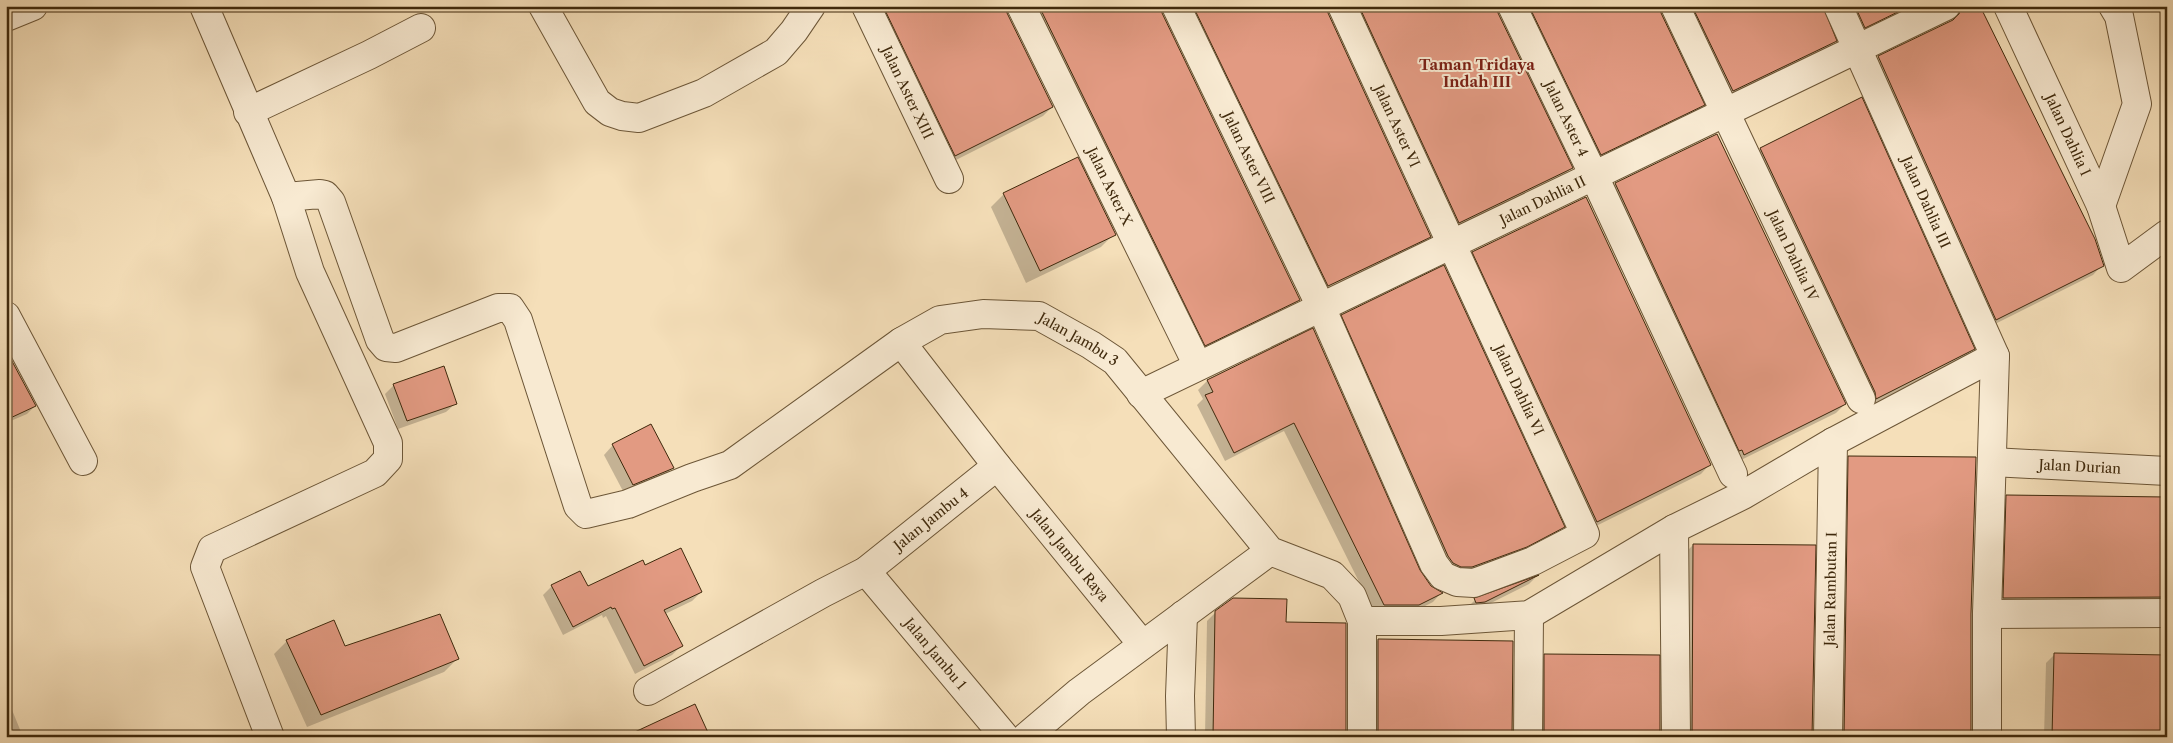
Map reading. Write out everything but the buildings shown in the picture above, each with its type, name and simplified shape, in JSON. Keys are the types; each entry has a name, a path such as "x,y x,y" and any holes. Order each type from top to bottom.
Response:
{"street":[{"path":"6,17 33,6"},
{"path":"204,6 286,197 310,272 388,442 388,459 376,473 212,549 205,567 270,737"},
{"path":"543,6 597,102 610,112 639,118 704,94 776,52 794,31 811,6"},
{"name":"Jalan Aster XIII","path":"866,6 948,179"},
{"name":"Jalan Aster X","path":"1021,6 1198,366"},
{"name":"Jalan Aster VIII","path":"1176,6 1321,307 1434,564 1443,576 1457,582 1474,583 1533,561 1585,534"},
{"name":"Jalan Aster VI","path":"1342,6 1452,246"},
{"name":"Jalan Aster 4","path":"1512,6 1594,176 1733,474"},
{"name":"Jalan Dahlia IV","path":"1675,6 1860,399"},
{"name":"Jalan Dahlia III","path":"1838,6 1995,356"},
{"name":"Jalan Dahlia II","path":"1141,394 1452,246 1946,6"},
{"name":"Jalan Dahlia I","path":"2008,6 2101,206 2121,268 2167,234"},
{"path":"2101,206 2137,104 2119,16 2113,6"},
{"path":"248,112 369,55 421,28"},
{"name":"Jalan Jambu 3","path":"286,197 320,194 325,195 331,202 380,340 386,347 396,348 498,308 510,308 518,320 578,506 586,514 628,504 730,465 901,342 940,320 983,314 1039,316 1091,345 1115,361 1270,551"},
{"name":"Jalan Dahlia VI","path":"1452,246 1585,534"},
{"path":"6,316 17,359 84,461"},
{"path":"901,342 997,466"},
{"path":"1362,621 1441,620 1529,615 1674,529 1743,495 1833,442 1995,356 1987,614 1986,737"},
{"name":"Jalan Rambutan I","path":"1828,737 1833,442"},
{"name":"Jalan Durian","path":"1992,462 2167,471"},
{"name":"Jalan Jambu 4","path":"648,691 866,571 997,466"},
{"name":"Jalan Jambu Raya","path":"997,466 1142,644"},
{"path":"1674,529 1676,737"},
{"path":"1026,737 1079,692 1270,551 1332,575 1352,596 1362,621 1362,737"},
{"name":"Jalan Jambu 1","path":"866,571 1005,737"},
{"path":"1987,614 2167,613"},
{"path":"1181,737 1180,696 1183,615"},
{"path":"1528,737 1529,615"}],"district":[{"name":"Taman Tridaya Indah III","path":"1477,72"}]}
